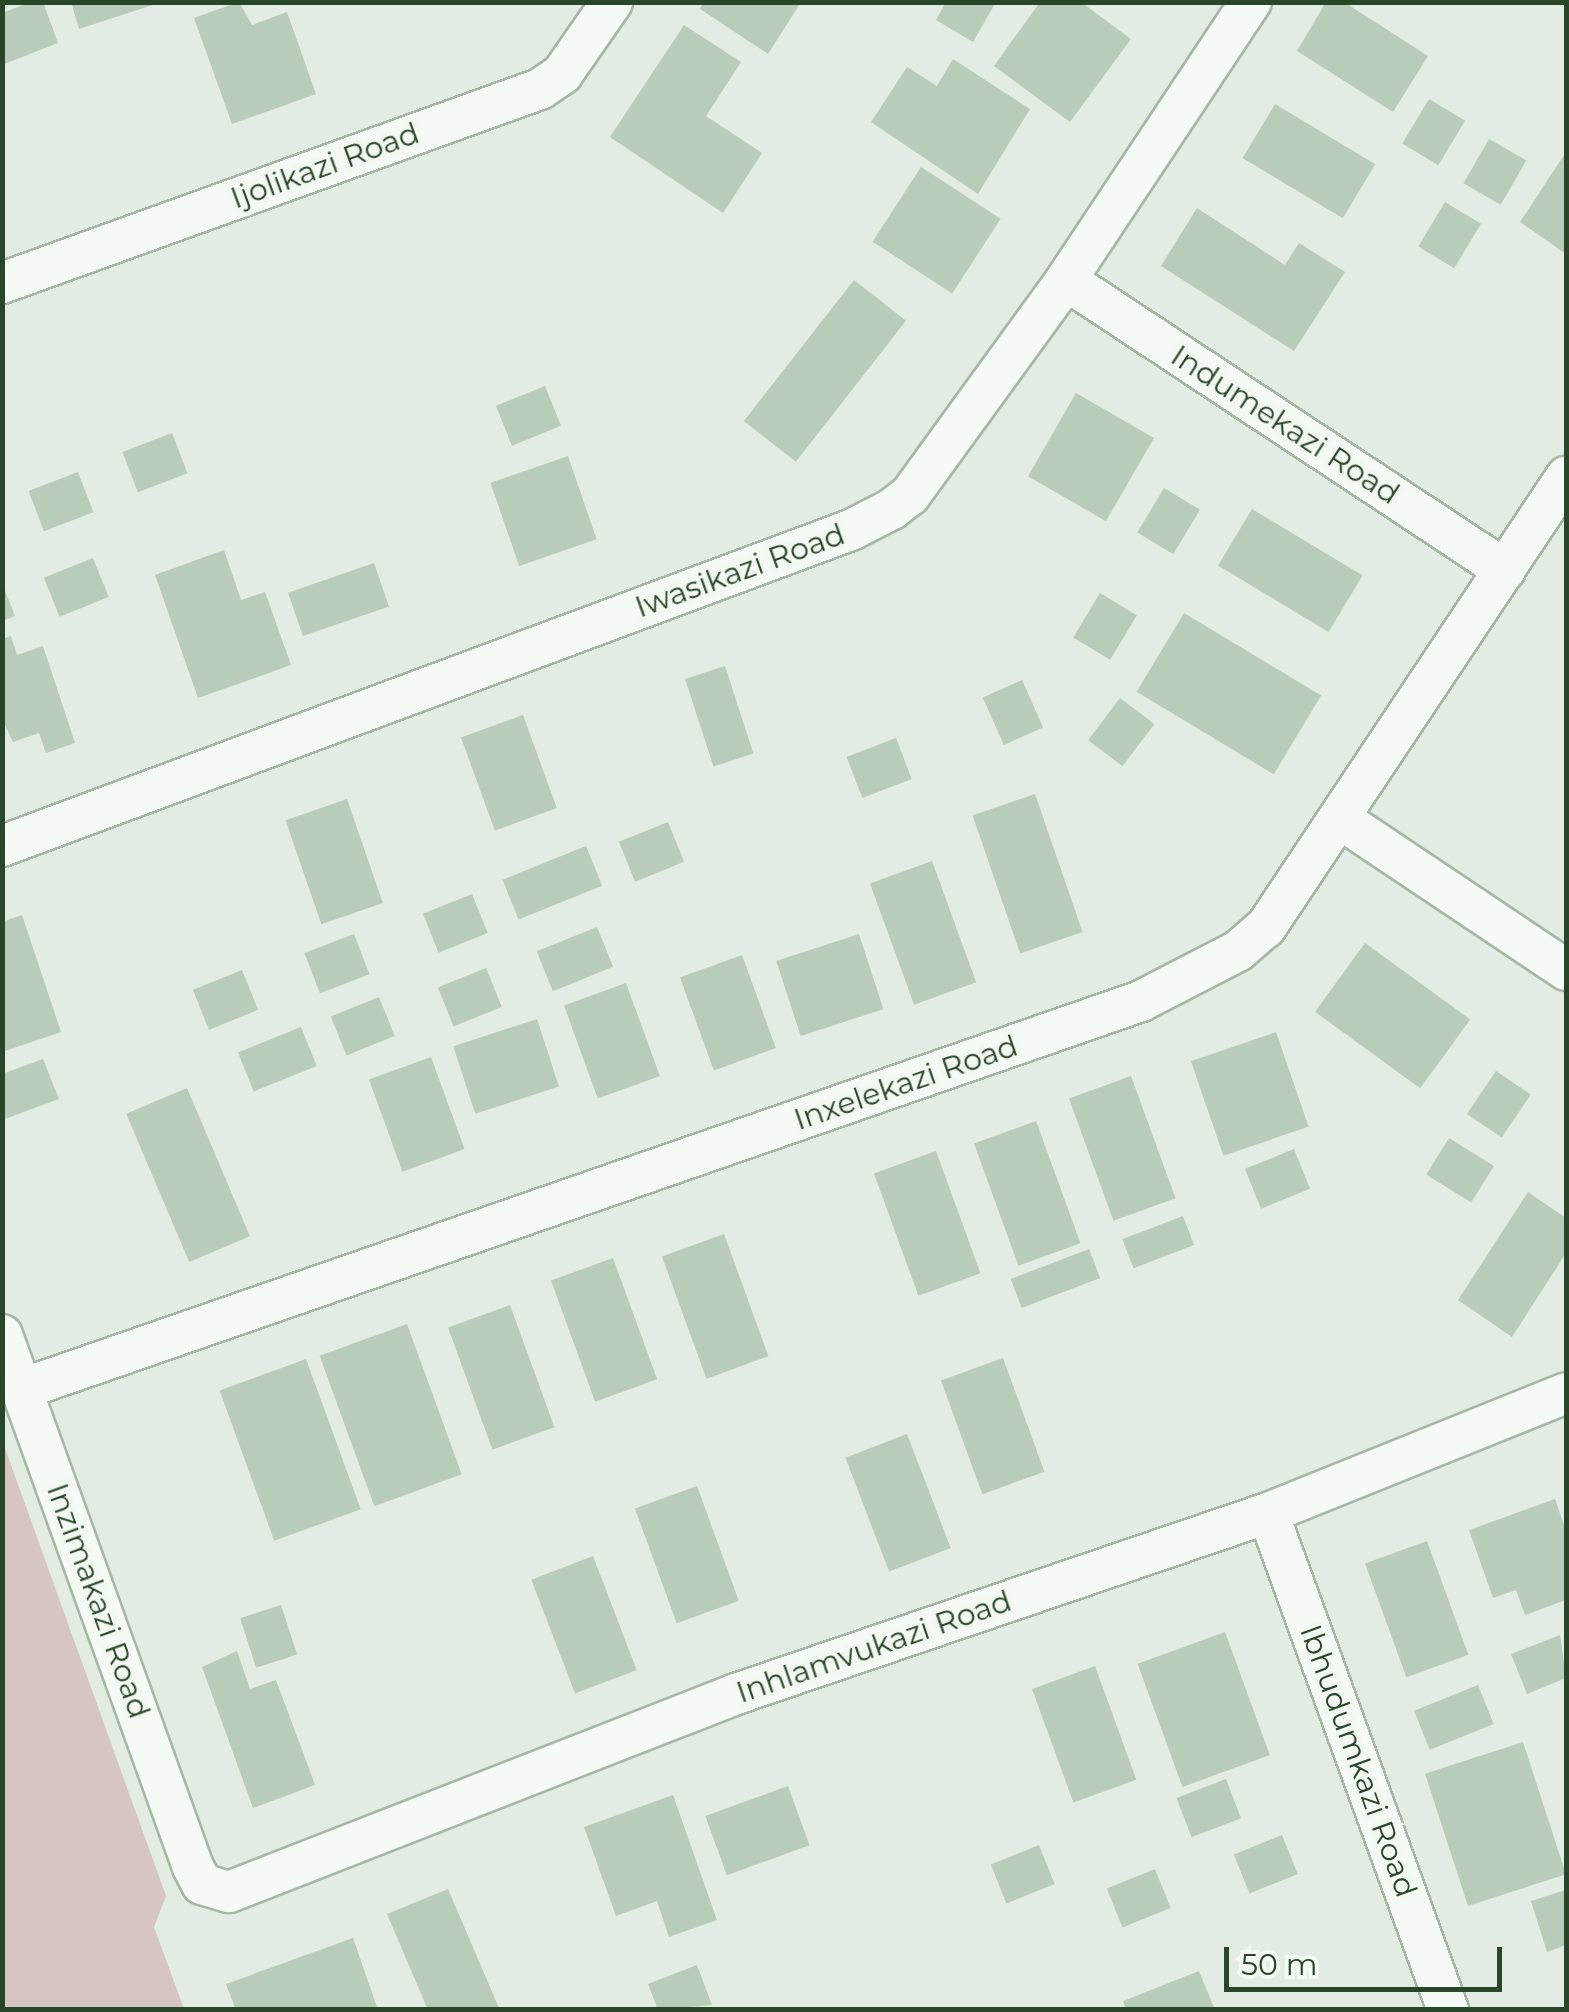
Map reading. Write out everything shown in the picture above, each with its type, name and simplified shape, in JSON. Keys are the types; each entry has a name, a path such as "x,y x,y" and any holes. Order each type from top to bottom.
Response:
{"street":[{"name":"Ijolikazi Road","path":"2,284 540,89 562,74 612,2"},
{"name":"Iwasikazi Road","path":"2,846 874,520 910,495 1066,280 1251,2"},
{"name":"Indumekazi Road","path":"1066,280 1505,570"},
{"name":"Inxelekazi Road","path":"22,1389 1174,988 1266,927 1566,477"},
{"path":"1339,818 1566,970"},
{"name":"Inzimakazi Road","path":"2,1336 193,1867"},
{"name":"Inhlamvukazi Road","path":"193,1867 202,1884 217,1891 248,1886 736,1694 1268,1512 1566,1393"},
{"name":"Ibhudumkazi Road","path":"1268,1512 1448,2010"}],"shaded area":[{"path":"2,1440 166,1896 154,1927 184,2009 3,2009"}],"building":[{"path":"31,2 43,2 58,43 2,65 2,13"},
{"path":"71,2 159,2 159,3 79,29"},
{"path":"239,2 252,25 287,12 316,94 232,124 194,18"},
{"path":"704,2 801,2 768,54 700,9"},
{"path":"946,2 996,2 973,42 936,20"},
{"path":"1040,2 1081,2 1131,39 1070,122 994,66"},
{"path":"1326,2 1344,2 1428,56 1393,112 1297,51"},
{"path":"684,25 741,62 706,116 762,153 723,213 610,137"},
{"path":"953,59 1030,109 978,194 871,122 907,67 937,86"},
{"path":"1429,99 1465,121 1438,165 1402,144"},
{"path":"1275,104 1375,164 1343,218 1243,158"},
{"path":"1489,139 1526,160 1501,205 1464,183"},
{"path":"1566,152 1566,254 1520,222"},
{"path":"921,167 1001,219 952,293 873,242"},
{"path":"1445,202 1481,224 1454,268 1418,247"},
{"path":"1197,208 1285,265 1299,243 1345,272 1294,351 1161,266"},
{"path":"854,280 906,321 796,462 744,421"},
{"path":"545,386 561,426 512,446 496,406"},
{"path":"1076,393 1154,438 1106,521 1028,476"},
{"path":"172,433 187,473 138,492 123,452"},
{"path":"568,456 597,539 519,566 490,483"},
{"path":"78,472 93,512 44,531 29,491"},
{"path":"1164,488 1200,510 1173,554 1137,533"},
{"path":"1252,509 1363,575 1329,632 1218,566"},
{"path":"224,550 241,600 265,592 291,665 198,698 155,575"},
{"path":"93,558 109,597 60,617 44,578"},
{"path":"374,563 389,606 303,636 288,593"},
{"path":"2,583 15,616 2,621"},
{"path":"1100,593 1137,615 1110,660 1073,638"},
{"path":"1184,613 1321,695 1274,774 1137,692"},
{"path":"11,636 17,655 43,646 75,743 46,753 39,733 13,742 2,719 2,639"},
{"path":"725,666 753,753 713,766 685,679"},
{"path":"1022,680 1043,728 1004,745 983,697"},
{"path":"1120,698 1154,724 1122,766 1088,740"},
{"path":"523,715 557,808 495,831 461,738"},
{"path":"896,738 912,779 862,798 847,757"},
{"path":"1035,794 1083,932 1020,954 973,815"},
{"path":"347,799 383,903 321,924 286,820"},
{"path":"668,822 684,862 635,882 619,842"},
{"path":"586,846 602,886 519,920 503,880"},
{"path":"932,861 976,982 914,1005 870,884"},
{"path":"472,894 488,933 439,953 423,914"},
{"path":"22,915 61,1032 2,1052 2,922"},
{"path":"597,927 613,967 553,991 537,951"},
{"path":"354,934 369,974 320,993 305,953"},
{"path":"859,934 883,1009 801,1036 776,961"},
{"path":"1365,943 1470,1019 1420,1088 1315,1012"},
{"path":"742,955 776,1048 714,1071 680,978"},
{"path":"486,968 502,1007 454,1026 438,987"},
{"path":"242,970 258,1010 209,1030 193,990"},
{"path":"626,983 660,1076 598,1099 564,1006"},
{"path":"379,997 395,1036 347,1055 331,1016"},
{"path":"537,1019 559,1087 475,1114 453,1046"},
{"path":"301,1027 317,1066 254,1091 238,1052"},
{"path":"1276,1032 1309,1127 1223,1156 1191,1061"},
{"path":"431,1057 465,1149 402,1172 369,1080"},
{"path":"43,1059 59,1099 2,1120 2,1074"},
{"path":"1496,1071 1531,1094 1502,1138 1467,1114"},
{"path":"1131,1076 1175,1198 1113,1221 1069,1099"},
{"path":"187,1088 250,1236 189,1262 126,1114"},
{"path":"1036,1121 1080,1243 1018,1266 974,1144"},
{"path":"1449,1138 1494,1166 1471,1203 1426,1174"},
{"path":"1294,1149 1310,1189 1261,1209 1245,1169"},
{"path":"936,1151 980,1273 918,1296 874,1174"},
{"path":"1528,1192 1566,1218 1566,1253 1512,1337 1458,1300"},
{"path":"1183,1216 1194,1245 1133,1268 1122,1239"},
{"path":"724,1234 768,1356 706,1379 662,1257"},
{"path":"1089,1249 1100,1278 1022,1308 1011,1279"},
{"path":"613,1258 657,1379 595,1402 551,1281"},
{"path":"510,1305 554,1427 492,1450 448,1328"},
{"path":"407,1324 462,1474 374,1506 320,1356"},
{"path":"1003,1358 1044,1472 982,1494 941,1381"},
{"path":"306,1359 361,1509 274,1541 220,1390"},
{"path":"907,1434 951,1548 889,1572 845,1458"},
{"path":"697,1486 739,1601 677,1623 635,1509"},
{"path":"1555,1499 1566,1531 1566,1600 1525,1615 1516,1590 1493,1598 1469,1530"},
{"path":"1427,1541 1468,1655 1406,1677 1365,1564"},
{"path":"593,1556 637,1670 575,1694 531,1580"},
{"path":"281,1605 297,1654 256,1668 240,1618"},
{"path":"1225,1632 1270,1755 1182,1787 1138,1664"},
{"path":"1560,1635 1566,1678 1527,1694 1511,1654"},
{"path":"237,1651 250,1689 276,1680 315,1785 253,1808 202,1667"},
{"path":"1095,1666 1136,1780 1073,1803 1032,1689"},
{"path":"1478,1685 1494,1724 1430,1750 1414,1711"},
{"path":"1523,1742 1566,1874 1468,1906 1425,1774"},
{"path":"1226,1779 1241,1818 1192,1837 1177,1798"},
{"path":"788,1786 810,1845 727,1875 705,1816"},
{"path":"673,1795 717,1920 669,1937 657,1901 616,1916 584,1827"},
{"path":"1282,1835 1298,1874 1250,1893 1234,1854"},
{"path":"1039,1845 1055,1884 1007,1903 991,1864"},
{"path":"1155,1869 1171,1908 1123,1927 1107,1888"},
{"path":"448,1889 499,2008 428,2010 387,1914"},
{"path":"1566,1890 1566,1945 1547,1952 1531,1901"},
{"path":"353,1938 378,2010 236,2010 226,1984"},
{"path":"697,1965 712,2005 658,2010 648,1984"},
{"path":"1199,1971 1215,2010 1126,2010 1123,2001"}]}
